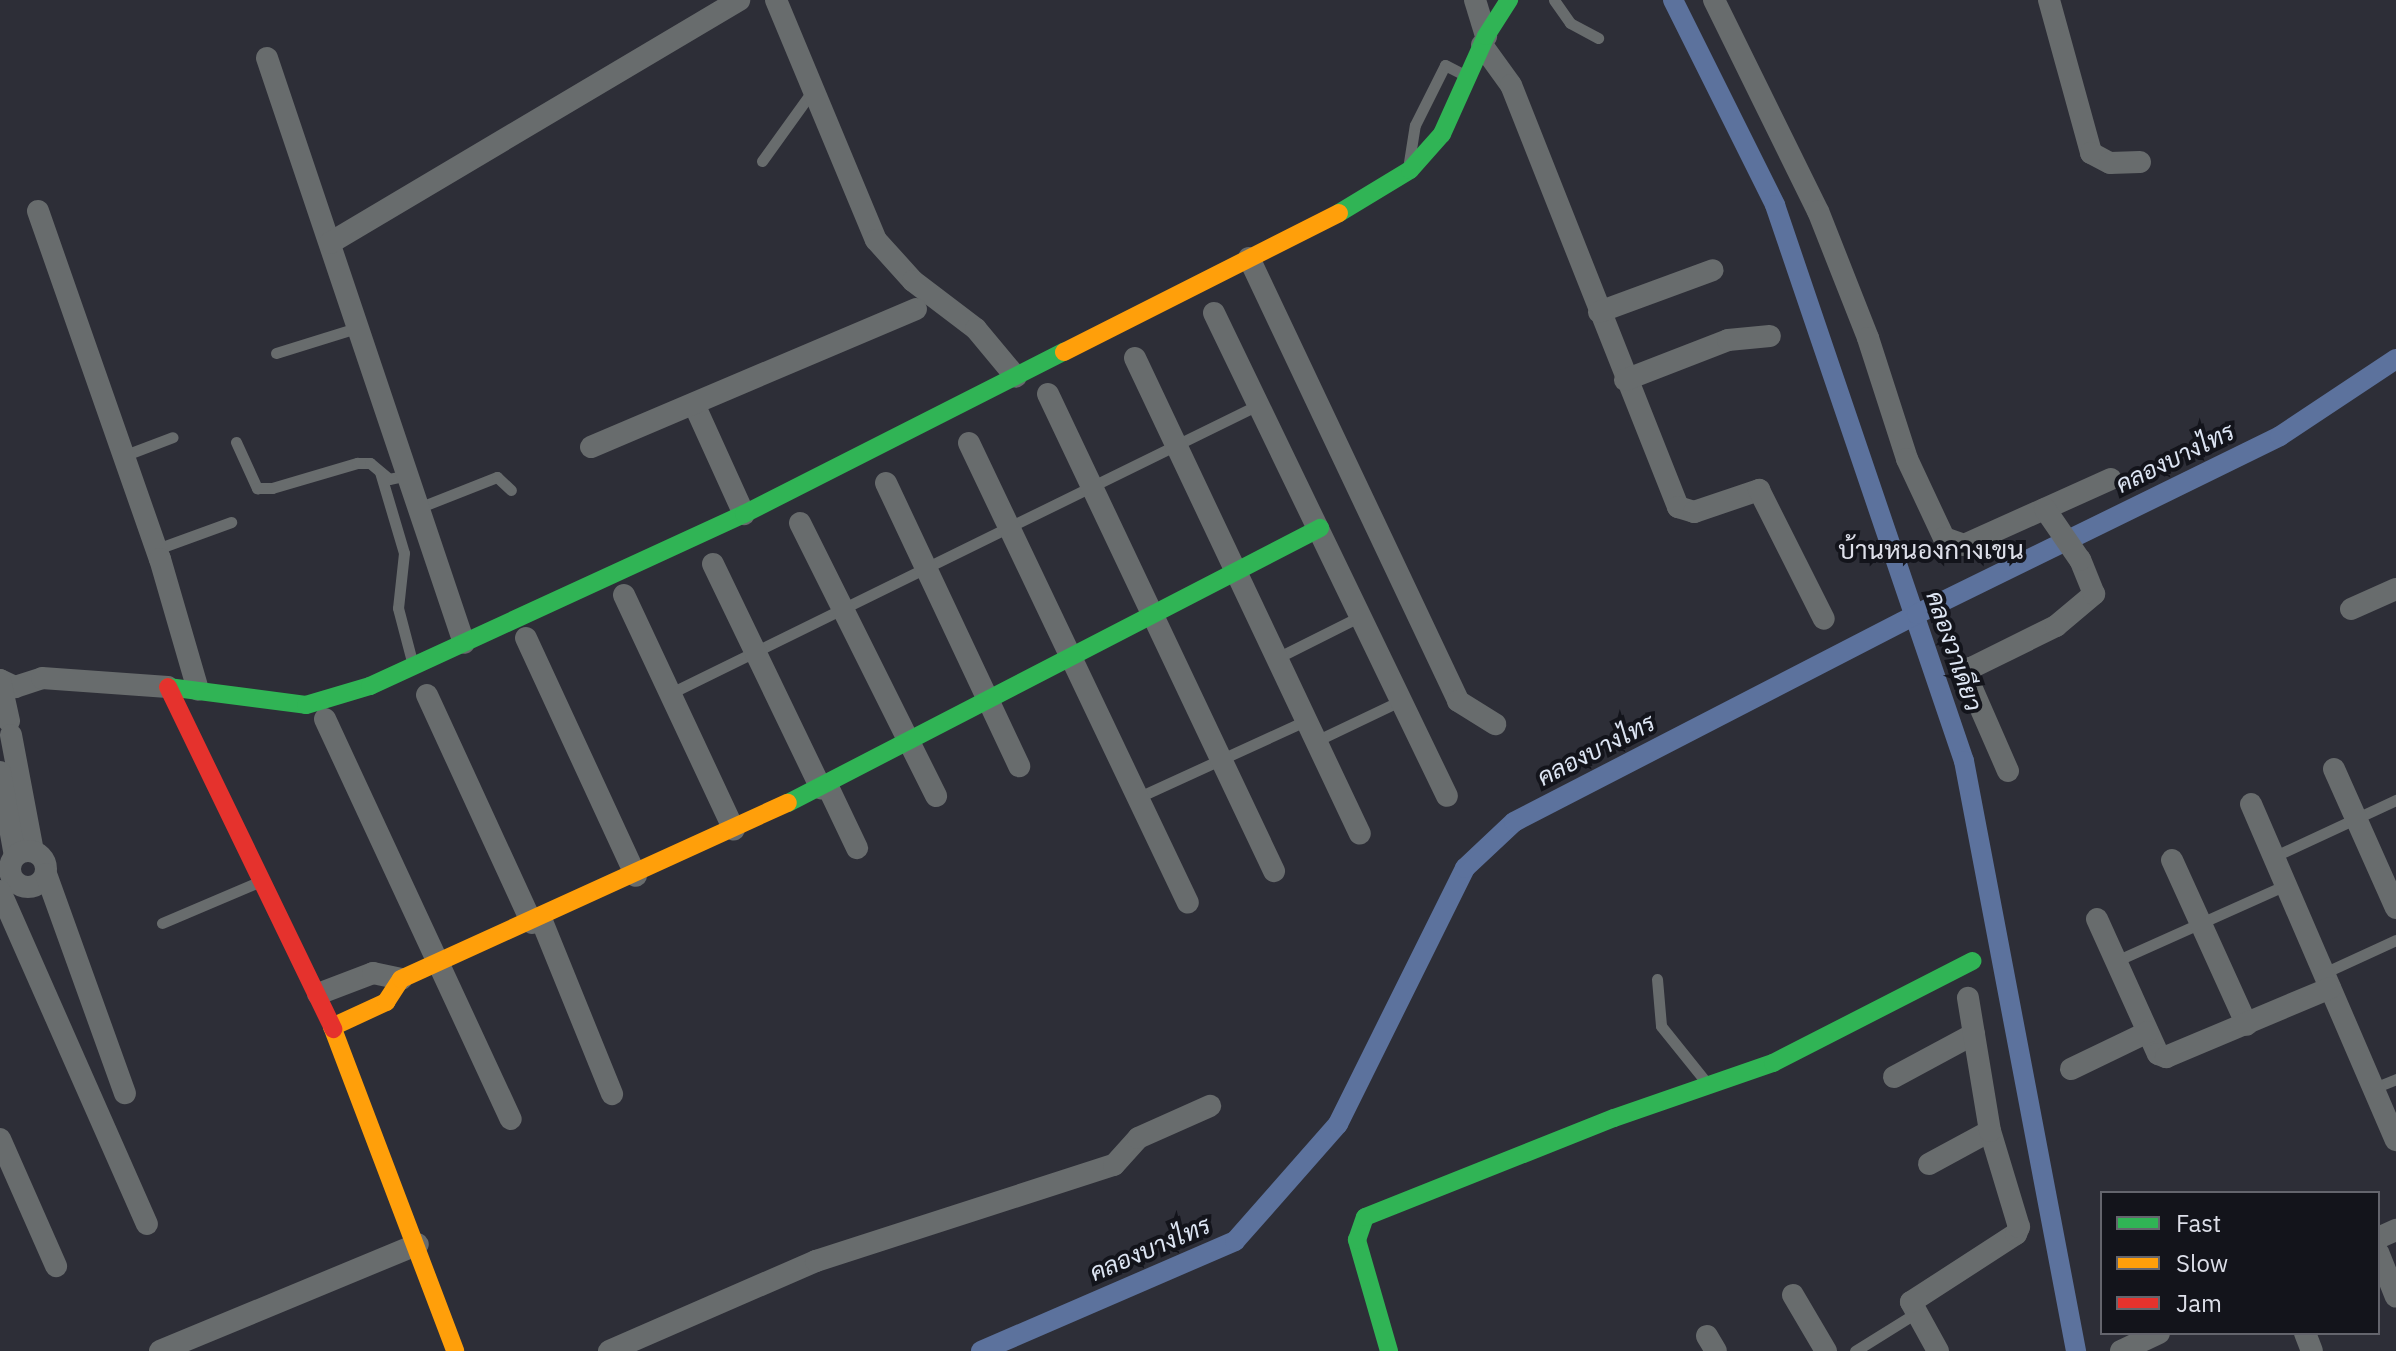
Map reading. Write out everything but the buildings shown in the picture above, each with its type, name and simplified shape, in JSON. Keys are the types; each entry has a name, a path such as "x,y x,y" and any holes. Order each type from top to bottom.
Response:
{"street":[{"path":"330,243 739,0"},
{"path":"776,0 816,86 876,240 913,281 976,329 1016,377"},
{"path":"1475,0 1484,40 1511,85 1625,380 1678,507 1694,512 1759,490 1824,619"},
{"path":"0,680 15,687 42,678 168,687 306,705 414,666 744,514 1249,258 1410,170 1442,134 1484,40 1509,0"},
{"path":"1714,0 1796,163 1842,268 1907,459 1944,538 1964,545 2051,516 2111,479"},
{"path":"2049,0 2091,153 2110,163 2140,162"},
{"path":"267,58 464,643"},
{"path":"38,211 157,549 198,690"},
{"path":"1249,258 1458,701 1495,724"},
{"path":"1599,312 1713,270"},
{"path":"591,447 916,309"},
{"path":"1214,313 1447,796"},
{"path":"1625,380 1728,340 1770,336"},
{"path":"1135,358 1360,834"},
{"path":"1048,394 1155,614 1274,871"},
{"path":"694,404 744,514"},
{"path":"969,443 1188,903"},
{"path":"886,483 1019,766"},
{"path":"2008,771 1966,675 1971,668 2056,626 2089,601 2092,584 2051,516"},
{"path":"800,523 936,796"},
{"path":"332,1027 386,1002 401,979 537,921 824,787 1320,528"},
{"path":"713,564 857,848"},
{"path":"2351,609 2396,589"},
{"path":"624,595 734,830"},
{"path":"526,638 636,876"},
{"path":"0,680 7,748 12,872 147,1224"},
{"path":"168,687 318,994 418,1244 455,1351"},
{"path":"427,695 537,921 612,1094"},
{"path":"325,719 441,962 511,1119"},
{"path":"2334,769 2396,908"},
{"path":"2251,804 2396,1140"},
{"path":"12,872 42,856 125,1093"},
{"path":"2172,860 2247,1025"},
{"path":"12,872 33,887 46,874"},
{"path":"2097,919 2158,1054 2166,1057 2247,1025 2327,980"},
{"path":"1389,1351 1357,1240 1365,1217 1773,1063 1972,961"},
{"path":"318,994 373,973 401,979"},
{"path":"1938,1351 1911,1302 1917,1295 2016,1234 2013,1199 1990,1131 1968,998"},
{"path":"2071,1069 2148,1032"},
{"path":"1894,1077 1974,1034"},
{"path":"609,1351 816,1261 1114,1165 1138,1138 1210,1106"},
{"path":"1929,1164 1990,1131"},
{"path":"0,1139 56,1266"},
{"path":"160,1351 418,1244"},
{"path":"2380,1257 2396,1297"},
{"path":"1793,1295 1826,1351"},
{"path":"2121,1351 2155,1335"}],"lane":[{"path":"1554,0 1570,23 1598,38"},
{"path":"1410,170 1415,125 1445,65 1468,76"},
{"path":"762,161 816,86"},
{"path":"276,353 357,328"},
{"path":"669,694 1095,488 1260,404"},
{"path":"123,456 173,437"},
{"path":"236,442 257,488 272,488 357,463 370,463 389,479 408,475"},
{"path":"380,472 404,553 398,608 414,666"},
{"path":"418,508 497,477 511,490"},
{"path":"157,549 231,522"},
{"path":"1277,658 1361,616"},
{"path":"1139,797 1222,757 1402,700"},
{"path":"2273,857 2396,800"},
{"path":"162,923 263,881"},
{"path":"2116,961 2286,885"},
{"path":"2327,980 2396,940"},
{"path":"1657,979 1661,1026 1708,1085"},
{"path":"2374,1088 2396,1079"},
{"path":"1855,1351 1916,1313"}],"waterway":[{"name":"คลองวาเดียว","path":"1673,0 1775,205 1964,761 2076,1351"},
{"name":"คลองบางไทร","path":"981,1351 1235,1241 1338,1124 1465,868 1514,822 1917,614 2280,436 2396,359"}],"traffic: fast":[{"path":"1339,213 1410,170 1442,134 1486,36 1509,0"},
{"path":"168,687 306,705 370,686 744,514 1064,352"},
{"path":"788,803 1320,528"},
{"path":"1389,1351 1357,1240 1365,1217 1614,1118 1773,1063 1972,961"}],"traffic: slow":[{"path":"1064,352 1339,213"},
{"path":"332,1027 386,1002 401,979 788,803"},
{"path":"333,1029 455,1351"}],"traffic: jam":[{"path":"168,687 333,1029"}],"district":[{"name":"บ้านหนองกางเขน","path":"1931,550"}]}
